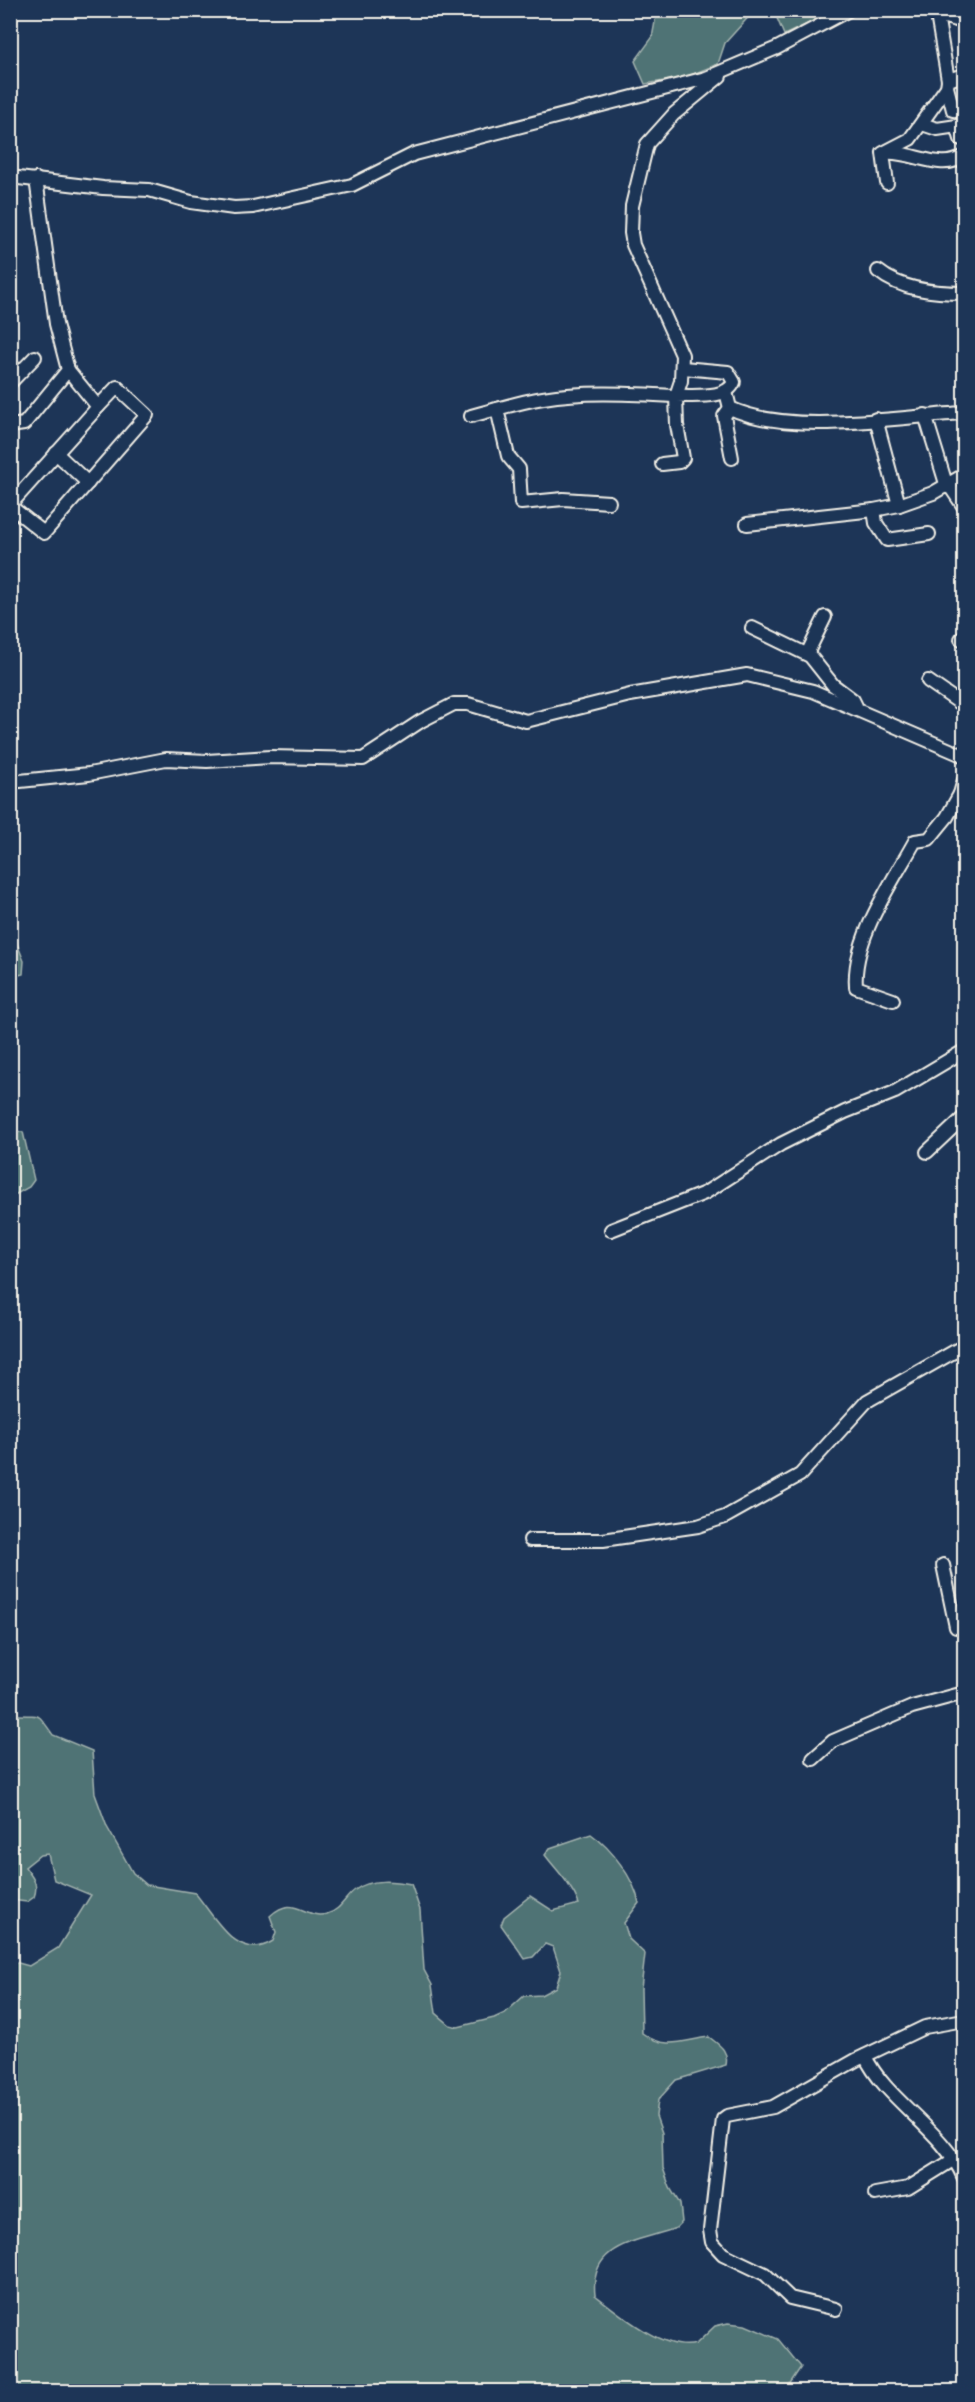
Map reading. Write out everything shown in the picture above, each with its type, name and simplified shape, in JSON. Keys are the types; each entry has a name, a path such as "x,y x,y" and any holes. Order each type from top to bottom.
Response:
{"street":[{"path":"10,177 103,188 149,190 191,202 234,208 253,207 352,185 414,154 725,71 849,10"},
{"path":"964,22 934,13 953,110 964,111"},
{"path":"662,464 679,462 683,458 677,425 676,396 683,368 680,350 633,245 632,206 644,152 654,133 725,71"},
{"path":"883,153 910,139 947,84 964,75"},
{"path":"922,124 938,129 957,126 961,139"},
{"path":"883,153 904,153 949,163 964,156"},
{"path":"883,153 887,183"},
{"path":"36,179 56,324 68,370 98,407"},
{"path":"878,271 896,282 919,289 964,293"},
{"path":"10,383 35,357"},
{"path":"471,416 543,398 575,395 676,396 726,392 734,382 728,372 683,368"},
{"path":"10,426 24,423 68,370"},
{"path":"117,387 147,415 44,533 10,505 98,407 117,387"},
{"path":"726,392 730,408"},
{"path":"730,408 772,420 835,422 963,413"},
{"path":"730,408 724,416 732,458"},
{"path":"497,409 508,456 519,470 521,503 563,500 609,502"},
{"path":"925,415 948,486 964,507"},
{"path":"876,419 899,505"},
{"path":"56,453 88,483"},
{"path":"747,524 874,510 899,505 948,486 964,475"},
{"path":"874,510 876,523 887,540 929,534"},
{"path":"807,654 825,617"},
{"path":"752,628 807,654 833,685 853,700 856,707"},
{"path":"10,782 89,774 166,759 207,761 270,757 363,759 430,716 454,704 468,704 526,721 630,695 734,675 747,675 779,682 856,707 964,756"},
{"path":"928,681 964,706"},
{"path":"893,1000 856,987 854,971 859,953 865,935 915,842 929,839 947,817 962,795 964,780"},
{"path":"611,1230 705,1193 781,1144 845,1112 903,1088 964,1051"},
{"path":"927,1152 964,1117"},
{"path":"530,1540 603,1540 698,1526 725,1517 800,1475 867,1401 964,1346"},
{"path":"943,1565 957,1627 964,1626"},
{"path":"813,1759 833,1741 912,1707 964,1692"},
{"path":"836,2309 790,2298 765,2274 723,2253 712,2242 710,2230 724,2118 773,2108 865,2056 925,2027 964,2020"},
{"path":"865,2056 877,2075 932,2131 964,2178"},
{"path":"875,2194 908,2188 953,2160"}],"green space":[{"path":"657,11 753,12 725,43 718,64 683,78 645,84 635,61 652,38"},
{"path":"774,11 835,11 784,35"},
{"path":"11,901 14,936 24,961 23,974 11,977"},
{"path":"11,1131 23,1132 34,1180 29,1187 11,1197"},
{"path":"11,1714 39,1717 53,1735 92,1751 95,1794 107,1827 133,1873 147,1885 195,1893 219,1924 238,1942 248,1946 260,1946 273,1941 276,1932 270,1916 286,1907 293,1907 312,1914 327,1914 336,1910 361,1886 390,1881 411,1884 420,1910 424,1970 432,1985 436,2013 450,2025 458,2027 494,2018 505,2013 524,1996 541,1995 556,1987 561,1971 553,1947 545,1944 533,1957 525,1959 501,1925 504,1917 530,1896 553,1911 579,1904 568,1884 545,1855 550,1848 591,1834 599,1840 614,1855 627,1874 639,1903 624,1923 629,1939 645,1954 641,1989 642,2033 659,2042 667,2043 709,2037 722,2048 727,2060 726,2065 676,2080 658,2100 656,2116 662,2133 663,2168 670,2188 680,2204 682,2222 676,2228 619,2247 608,2255 600,2265 595,2278 595,2295 642,2330 670,2343 696,2344 715,2326 728,2323 745,2325 778,2339 801,2367 785,2391 11,2391 11,1961 29,1966 58,1948 91,1895 54,1880 48,1854 40,1855 25,1867 33,1878 34,1897 27,1902 11,1900"}]}
